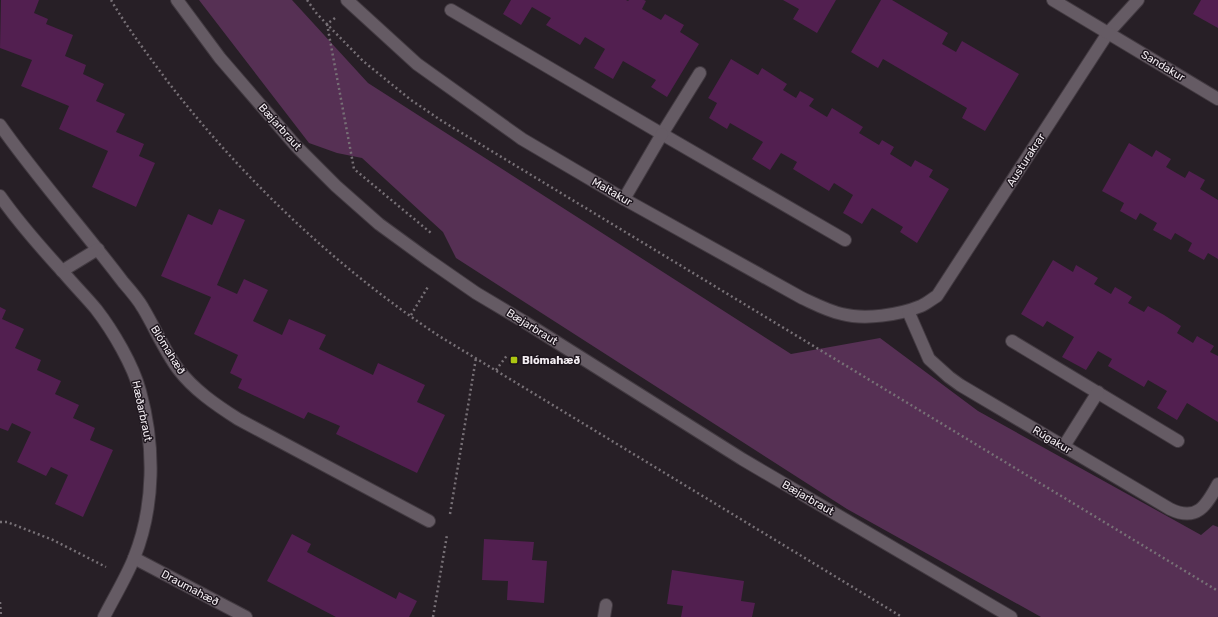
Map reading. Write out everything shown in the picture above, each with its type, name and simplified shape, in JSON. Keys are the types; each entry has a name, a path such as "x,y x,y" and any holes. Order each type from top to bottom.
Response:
{"street":[{"name":"Bæjarbraut","path":"177,0 220,58 301,151 336,186 368,214 427,259 476,293 742,459 1011,617"},
{"name":"Maltakur","path":"347,0 417,64 522,139 624,199 802,298 821,307 843,314 861,316 884,315 908,311"},
{"name":"Sandakur","path":"1053,0 1218,99"},
{"name":"Austurakrar","path":"908,311 923,305 937,296 1108,33 1138,0"},
{"path":"451,10 845,240"},
{"path":"624,199 700,73"},
{"name":"Blómahæð","path":"0,125 143,307 169,356 192,385 204,396 238,418 429,521"},
{"name":"Hæðarbraut","path":"0,196 62,271 96,309 115,337 136,378 140,391 150,448 151,474 145,525 134,558 104,616"},
{"path":"62,271 98,249"},
{"name":"Rúgakur","path":"908,311 929,359 949,377 960,385 1178,513 1193,514 1202,509 1208,502 1218,484"},
{"path":"1012,341 1178,441"},
{"path":"1064,446 1098,392"},
{"name":"Draumahæð","path":"134,558 246,617"}],"path":[{"path":"111,0 128,29 177,93 219,144 316,241 410,315 439,336 902,617"},
{"path":"307,0 316,14 363,61 442,120 1218,591"},
{"path":"326,24 340,14"},
{"path":"326,24 354,170 431,233"},
{"path":"410,315 430,284"},
{"path":"496,370 508,354"},
{"path":"449,522 476,358"},
{"path":"0,522 7,522 53,540 107,568"},
{"path":"433,617 448,529"},
{"path":"0,602 1,617"}],"shaded area":[{"path":"199,0 292,0 368,83 791,354 880,338 978,411 1201,535 1213,525 1218,527 1218,617 1041,617 847,509 456,258 443,232 362,158 337,153 309,143"}],"building":[{"path":"1,0 39,0 34,13 48,19 46,24 73,35 65,56 86,65 83,74 104,84 96,101 125,114 116,132 144,144 139,156 155,163 136,207 92,187 108,151 59,129 69,106 21,86 32,60 0,48"},
{"path":"511,0 644,0 646,1 642,9 661,20 665,14 684,25 680,32 699,44 667,97 651,87 656,80 623,61 613,79 594,68 605,49 585,37 580,45 546,25 551,18 532,7 521,25 503,14"},
{"path":"783,0 836,0 817,33 793,19 799,9"},
{"path":"881,0 892,0 948,33 942,44 956,52 962,41 1019,74 985,131 962,118 967,108 883,59 878,68 851,52"},
{"path":"1201,0 1218,0 1218,28 1193,14"},
{"path":"731,59 758,75 762,68 787,84 783,90 796,98 800,91 814,99 809,106 827,117 832,108 863,127 859,133 879,145 882,140 894,147 890,154 911,167 915,160 933,170 929,177 949,189 917,243 900,232 903,227 872,208 862,224 843,213 853,195 834,183 829,191 793,169 797,162 781,153 770,170 752,159 763,142 730,123 727,129 709,118 717,103 708,98"},
{"path":"1129,143 1152,157 1156,150 1171,159 1166,167 1185,178 1189,171 1205,180 1200,189 1218,200 1218,259 1208,253 1204,260 1188,251 1192,243 1175,233 1171,240 1153,230 1157,223 1140,213 1136,220 1120,211 1124,203 1102,191"},
{"path":"219,209 245,220 217,285 237,294 244,279 268,290 253,321 282,335 289,319 326,335 319,349 373,375 378,363 425,385 417,402 445,415 417,473 336,434 340,426 308,412 304,419 238,388 242,379 230,373 238,355 194,334 211,297 161,276 188,214 212,225"},
{"path":"1053,260 1073,272 1076,265 1098,278 1094,284 1111,294 1115,287 1132,297 1128,303 1144,312 1148,306 1164,315 1181,326 1177,333 1193,343 1197,336 1214,346 1210,352 1218,356 1218,422 1187,403 1177,420 1157,408 1167,391 1148,380 1144,387 1108,366 1112,359 1098,351 1086,370 1062,357 1074,337 1047,321 1043,327 1021,314"},
{"path":"0,307 6,310 2,319 24,329 15,348 41,360 37,370 61,381 55,394 79,405 73,418 95,428 90,440 113,450 83,517 55,504 68,475 51,467 46,476 17,462 31,432 12,423 8,431 0,428"},
{"path":"292,534 311,544 307,552 320,559 396,599 399,592 417,601 409,617 336,617 267,581"},
{"path":"484,539 534,542 532,560 547,561 544,603 507,600 508,581 482,580"},
{"path":"672,570 744,581 741,601 755,603 752,617 681,617 683,606 667,604"}],"place":[{"name":"Blómahæð","path":"514,360"}]}
